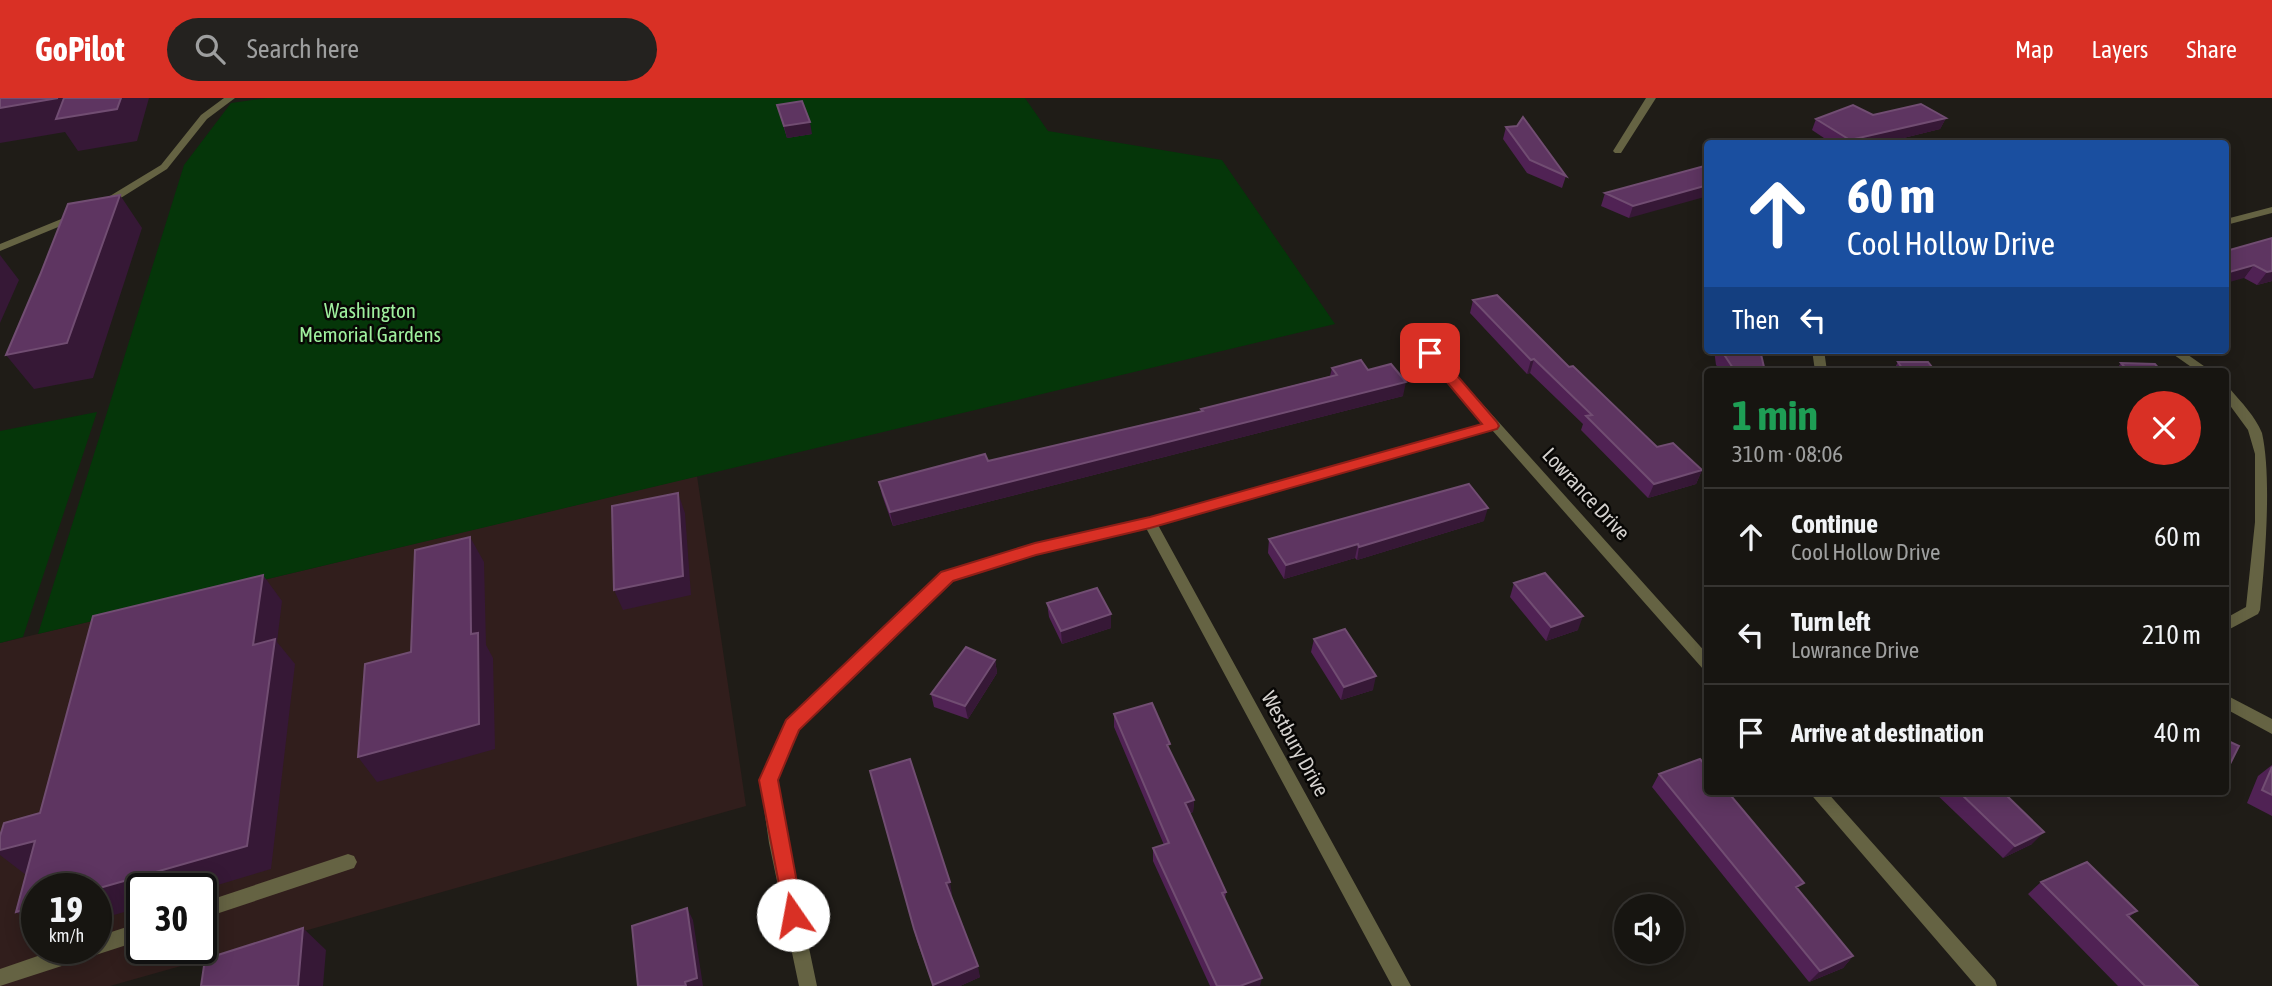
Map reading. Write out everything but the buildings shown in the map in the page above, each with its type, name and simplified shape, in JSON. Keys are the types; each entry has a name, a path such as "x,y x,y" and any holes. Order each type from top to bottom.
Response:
{"street":[{"path":"0,248 112,200 144,181 173,158 204,117 230,98"},
{"path":"1618,151 1651,98"},
{"path":"2229,221 2272,210"},
{"name":"Lowrance Drive","path":"1430,353 1492,426 1642,588 1704,661"},
{"path":"2179,354 2200,368"},
{"path":"2229,395 2257,437 2264,480 2253,610 2229,623"},
{"path":"808,986 778,843 768,780 792,726 947,576 1035,549 1150,522 1492,426"},
{"path":"2257,437 2272,440"},
{"name":"Westbury Drive","path":"1150,522 1402,986"},
{"path":"2229,703 2272,727"},
{"path":"1820,795 1988,986"},
{"path":"217,906 348,862"},
{"path":"0,978 41,964"}],"shaded area":[{"path":"697,476 746,806 217,956 217,873 126,873 126,964 188,964 110,986 0,986 0,643"}],"green space":[{"name":"Washington Memorial Gardens","path":"267,98 1025,98 1048,131 1222,160 1335,324 38,634 184,165 231,103"},
{"path":"97,412 23,637 0,643 0,431"}],"route":[{"path":"793,915 768,780 792,726 947,576 1035,549 1150,522 1492,426 1430,353"}]}
